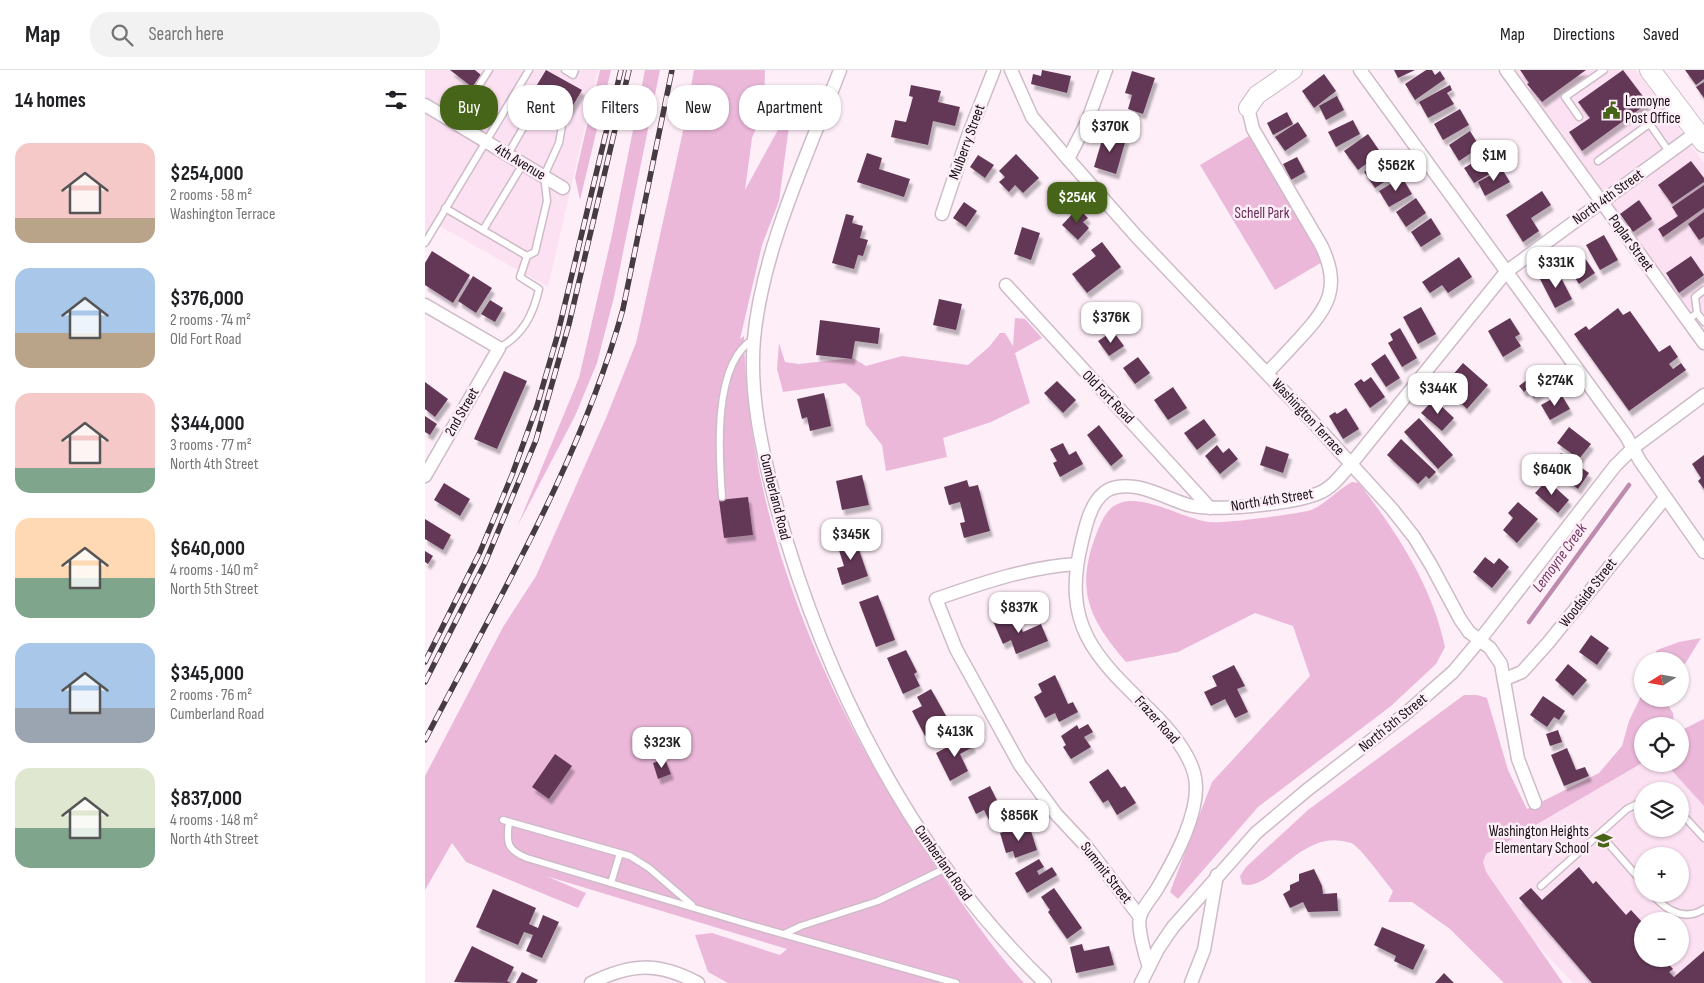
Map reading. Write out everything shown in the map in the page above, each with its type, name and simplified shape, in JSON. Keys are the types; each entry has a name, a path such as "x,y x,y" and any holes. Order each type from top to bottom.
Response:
{"main road":[{"path":"1650,70 1701,137"}],"street":[{"name":"Cumberland Road","path":"840,70 780,230 766,274 754,340 753,368 764,453 784,534 814,620 864,734 913,820 974,908 1045,983"},
{"name":"Mulberry Street","path":"942,214 968,136 995,70"},
{"name":"Washington Terrace","path":"1011,70 1032,117 1068,159 1143,244 1351,464 1413,537 1460,619 1479,641 1497,657 1505,679 1507,707 1518,760 1535,803"},
{"path":"1068,159 1087,122 1106,70"},
{"path":"1267,373 1318,319 1331,291 1332,277 1329,261 1253,129 1248,108 1257,95 1293,70"},
{"path":"1360,70 1626,436 1665,498 1704,552"},
{"name":"Poplar Street","path":"1506,70 1601,203 1692,316 1704,343"},
{"name":"4th Avenue","path":"425,105 563,188"},
{"name":"North 4th Street","path":"1077,564 1092,510 1097,502 1112,489 1142,488 1185,504 1210,508 1293,500 1318,494 1337,480 1351,464 1505,272 1670,152 1701,137"},
{"name":"Old Fort Road","path":"1006,285 1210,508"},
{"path":"425,305 499,348"},
{"name":"2nd Street","path":"425,476 499,348"},
{"name":"North 5th Street","path":"1141,983 1158,949 1173,927 1256,833 1307,790 1404,715 1453,672 1615,466 1633,448 1704,396"},
{"name":"Woodside Street","path":"1505,679 1522,672 1549,643 1665,498"},
{"name":"Summit Street","path":"1077,564 1049,566 1005,577 937,599 956,648 1020,765 1056,814 1086,846 1140,917"},
{"name":"Frazer Road","path":"1077,564 1077,599 1080,617 1089,643 1119,680 1174,736 1189,760 1196,784 1195,800 1190,819 1173,860 1140,917"},
{"path":"1191,983 1204,950 1217,875"},
{"path":"1140,917 1144,952 1149,967"},
{"path":"591,983 609,974 638,967 667,970 697,983"}],"lane":[{"path":"480,84 489,70"},
{"path":"425,242 529,70"},
{"path":"565,70 573,75 575,70"},
{"path":"1579,117 1565,98 1604,70"},
{"path":"1598,160 1676,105"},
{"path":"499,348 514,340 527,321 536,301 539,288 520,277 527,256 535,252 547,202 544,176 559,143 561,126 534,109 508,154"},
{"path":"1649,124 1670,152"},
{"path":"483,230 523,164"},
{"path":"445,208 527,256"},
{"path":"1704,290 1695,297 1692,316 1704,322"},
{"path":"722,497 720,435 727,380 741,350 754,340"},
{"path":"1541,886 1627,809 1634,806"},
{"path":"698,910 649,868 620,853 506,821 509,846 520,854 698,910 931,978 955,983"},
{"path":"1689,822 1704,838"},
{"path":"1600,834 1634,873"},
{"path":"611,883 620,853"},
{"path":"784,934 801,926 877,901 946,868"},
{"path":"1659,902 1663,907 1680,914 1696,914 1704,909"}],"shaded area":[{"path":"425,70 598,70 595,85 583,85 584,130 548,287 434,223 425,235"},
{"path":"1511,70 1636,70 1704,163 1704,338"},
{"name":"Washington Heights Elementary School","path":"1704,718 1704,983 1573,983 1463,866 1634,757 1634,772 1689,772 1689,726"}],"green space":[{"path":"600,70 611,70 607,85 596,85"},
{"path":"645,70 660,70 657,85 642,85"},
{"path":"694,70 765,70 765,85 739,85 739,130 755,130 752,138 745,190 778,130 789,130 779,201 762,245 740,339 744,336 749,410 762,483 781,555 805,625 835,693 869,759 907,823 985,935 1024,983 728,983 708,972 695,935 712,933 780,955 787,949 546,876 586,893 578,908 466,862 452,843 425,890 425,776 503,627 536,576 606,418 636,343 683,130 729,130 729,85 691,85"},
{"path":"586,130 597,130 580,200 575,177"},
{"path":"633,130 648,130 614,297 597,363 575,416 518,525 579,378 612,235"},
{"name":"Schell Park","path":"1249,136 1324,261 1275,290 1200,165"},
{"path":"1015,318 1025,319 1042,338 1015,353 1030,403 991,422 943,438 947,457 886,471 882,445 866,425 860,397 845,383 783,392 777,369 779,343 785,362 799,364 853,358 866,366 902,356 968,365 989,347 1000,333 1005,333 1013,346"},
{"path":"1352,482 1359,483 1387,521 1411,560 1431,602 1445,647 1436,664 1391,706 1258,807 1178,899 1170,892 1212,782 1310,676 1293,626 1255,613 1178,652 1126,662 1103,632 1089,603 1087,572 1090,554 1098,530 1111,508 1120,503 1130,501 1152,504 1199,520 1229,522 1311,510"},
{"path":"1701,638 1689,657 1689,652 1656,652 1657,650 1679,642"},
{"path":"1464,695 1477,695 1487,698 1508,770 1527,809 1599,773 1622,746 1629,721 1635,708 1670,708 1673,713 1673,717 1634,717 1634,768 1486,854 1483,862 1486,872 1563,983 1504,983 1450,929 1412,902 1388,902 1393,891 1363,853 1350,843 1326,841 1312,846 1299,853 1263,880 1252,884 1242,884 1240,876 1246,867 1308,810"},
{"path":"1704,719 1704,806 1689,789 1689,782 1682,782 1673,772 1689,772 1689,726"}],"building":[{"path":"450,70 475,70 481,75 474,85 469,85"},
{"path":"546,70 573,85 537,85"},
{"path":"1042,70 1071,76 1067,93 1031,84 1033,74 1041,76"},
{"path":"1394,70 1415,70 1398,78"},
{"path":"1426,70 1432,70 1435,75 1440,71 1445,79 1415,100 1405,84"},
{"path":"1520,70 1586,70 1542,102 1527,84 1529,83"},
{"name":"Lemoyne Post Office","path":"1623,70 1648,103 1582,151 1569,132 1590,118 1578,102"},
{"path":"1685,70 1704,70 1704,79 1696,85"},
{"path":"1132,71 1155,78 1143,114 1128,109 1132,95 1125,93"},
{"path":"1324,74 1336,91 1314,108 1302,91"},
{"path":"1704,82 1704,98 1696,87"},
{"path":"573,85 582,90 573,105"},
{"path":"911,85 941,91 938,102 960,107 955,126 933,121 928,145 891,137 895,120 906,122 913,97 909,96"},
{"path":"1450,85 1452,90 1447,93 1454,104 1428,118 1419,102"},
{"path":"1337,96 1344,110 1326,120 1319,106"},
{"path":"1460,109 1469,125 1443,140 1434,124"},
{"path":"1287,112 1293,124 1273,135 1267,123"},
{"path":"1353,120 1360,134 1336,147 1328,132"},
{"path":"1298,122 1307,136 1285,151 1275,137"},
{"path":"1470,131 1480,147 1459,161 1449,145"},
{"path":"1104,133 1126,139 1116,174 1094,167"},
{"path":"1368,134 1381,153 1358,170 1344,151"},
{"path":"1491,152 1500,168 1474,183 1464,168"},
{"path":"867,153 882,158 879,169 910,179 904,197 857,182"},
{"path":"1016,154 1039,178 1023,193 1015,185 1009,192 999,182 1005,177 999,171"},
{"path":"978,155 994,165 985,178 970,167"},
{"path":"1297,157 1305,172 1291,180 1283,164"},
{"path":"1386,157 1398,173 1375,188 1364,172"},
{"path":"1691,161 1704,178 1704,182 1672,204 1658,185"},
{"path":"1502,169 1510,182 1485,196 1478,182"},
{"path":"1402,177 1412,194 1389,207 1379,191"},
{"path":"1704,185 1704,208 1663,237 1658,229 1678,216 1672,207"},
{"path":"1542,191 1551,205 1531,218 1539,231 1523,242 1506,215"},
{"path":"1416,198 1426,213 1406,227 1396,212"},
{"path":"1639,200 1652,219 1633,232 1620,214"},
{"path":"964,202 977,211 966,227 953,218"},
{"path":"1078,208 1088,218 1083,222 1089,228 1078,240 1062,225"},
{"path":"1704,212 1704,237 1699,240 1688,224"},
{"path":"846,214 854,216 852,223 863,226 860,238 868,240 863,256 858,255 854,269 832,263"},
{"path":"1431,218 1441,234 1421,247 1411,232"},
{"path":"1022,227 1040,233 1031,260 1014,254"},
{"path":"1604,235 1618,260 1600,270 1586,245"},
{"path":"1102,242 1121,267 1087,293 1072,274 1096,256 1091,250"},
{"path":"432,251 470,275 453,303 425,285 425,263"},
{"path":"1580,251 1595,273 1579,284 1565,262"},
{"path":"1691,256 1704,275 1679,293 1666,273"},
{"path":"1459,257 1472,277 1448,293 1442,285 1430,293 1422,282"},
{"path":"1557,270 1572,299 1555,308 1540,279"},
{"path":"473,276 492,288 476,313 458,301"},
{"path":"939,299 962,304 956,330 933,325"},
{"path":"490,300 503,308 495,322 481,314"},
{"path":"1421,307 1436,334 1418,344 1403,317"},
{"path":"1618,308 1623,315 1630,311 1659,352 1670,345 1678,357 1669,364 1673,369 1681,363 1686,370 1629,411 1574,334 1586,326 1589,330"},
{"path":"1510,318 1520,334 1515,337 1521,346 1503,357 1488,331"},
{"path":"820,320 880,328 878,344 855,341 852,359 816,355"},
{"path":"1400,328 1417,358 1402,367 1388,343 1393,340 1390,334"},
{"path":"1113,331 1124,346 1109,356 1098,341"},
{"path":"1385,354 1400,378 1386,387 1371,364"},
{"path":"1138,357 1150,373 1135,384 1123,368"},
{"path":"1463,363 1488,385 1467,409 1456,398 1464,389 1451,377"},
{"path":"1543,367 1554,382 1534,398 1527,389 1524,392 1519,386"},
{"path":"504,371 527,381 497,449 474,439"},
{"path":"1371,377 1385,397 1370,408 1354,384 1361,379 1364,382"},
{"path":"1057,381 1076,400 1063,413 1044,393"},
{"path":"425,382 448,399 435,417 425,409"},
{"path":"1173,387 1187,408 1168,420 1154,400"},
{"path":"824,393 831,426 810,431 807,417 802,419 797,399"},
{"path":"1561,394 1570,409 1550,420 1541,405"},
{"path":"1434,399 1454,418 1442,431 1421,413"},
{"path":"1346,408 1359,429 1343,439 1329,416 1335,412 1337,414"},
{"path":"425,416 437,424 430,435 425,432"},
{"path":"1419,418 1453,455 1438,469 1404,432"},
{"path":"1204,419 1216,435 1197,450 1184,433"},
{"path":"1099,425 1123,456 1111,466 1087,435"},
{"path":"1569,427 1591,444 1579,459 1557,443"},
{"path":"1401,439 1436,472 1429,479 1426,476 1418,484 1387,455"},
{"path":"1063,443 1069,455 1076,451 1083,464 1060,477 1053,463 1057,461 1050,449"},
{"path":"1217,445 1223,453 1229,448 1238,459 1220,474 1205,456"},
{"path":"1266,446 1289,454 1283,473 1260,465"},
{"path":"1561,453 1589,473 1578,489 1550,468"},
{"path":"1704,455 1704,489 1698,481 1701,478 1692,464"},
{"path":"862,475 869,505 842,510 836,481"},
{"path":"967,480 969,487 978,485 990,531 964,538 960,523 965,522 960,502 949,505 944,487"},
{"path":"1547,480 1569,500 1558,513 1535,493"},
{"path":"444,483 470,499 460,516 434,500"},
{"path":"748,497 753,535 724,538 719,500"},
{"path":"1518,502 1538,519 1517,543 1503,530 1513,518 1508,513"},
{"path":"425,519 451,535 443,550 425,539"},
{"path":"854,535 868,576 842,585 837,568 844,566 836,541"},
{"path":"425,551 433,556 428,564 425,562"},
{"path":"1485,557 1494,564 1499,558 1509,567 1492,588 1473,572"},
{"path":"878,595 895,640 876,647 859,602"},
{"path":"1014,612 1023,632 1041,624 1048,641 1016,654 1011,640 1003,644 993,621"},
{"path":"1591,635 1609,648 1597,665 1579,652"},
{"path":"906,650 917,672 914,674 920,686 903,694 887,658"},
{"path":"1568,664 1587,680 1573,696 1555,680"},
{"path":"1234,665 1245,686 1237,689 1248,712 1235,718 1225,699 1211,706 1204,692 1217,686 1212,676"},
{"path":"1055,675 1068,704 1073,702 1078,712 1059,722 1055,713 1045,718 1034,697 1042,692 1038,684"},
{"path":"931,689 950,723 925,736 912,711 922,706 917,697"},
{"path":"1543,696 1565,711 1559,720 1554,717 1547,727 1530,715"},
{"path":"1088,724 1093,732 1084,737 1091,747 1071,759 1063,747 1066,745 1061,736 1077,725 1079,729"},
{"path":"1558,730 1562,742 1550,746 1546,734"},
{"path":"968,736 973,747 960,754 968,771 950,781 936,753"},
{"path":"1567,748 1576,770 1585,767 1589,776 1564,786 1551,755"},
{"path":"555,754 572,766 549,799 532,787"},
{"path":"665,759 671,774 658,779 653,763"},
{"path":"1108,769 1121,788 1125,786 1136,803 1117,815 1108,800 1103,803 1089,782"},
{"path":"990,786 1004,815 990,822 984,810 976,814 968,797"},
{"path":"1016,828 1018,832 1030,828 1037,850 1015,858 1013,851 1006,853 1000,833"},
{"path":"1039,859 1044,867 1037,871 1039,875 1052,867 1057,875 1027,893 1015,873"},
{"path":"1579,867 1593,884 1596,881 1626,915 1631,910 1634,913 1634,967 1671,967 1673,969 1669,972 1674,977 1686,967 1689,967 1689,964 1704,951 1704,983 1592,983 1519,898 1531,888 1542,900"},
{"path":"1314,869 1322,886 1323,894 1337,893 1338,911 1308,912 1303,902 1290,908 1283,894 1290,890 1290,885 1299,881 1299,874"},
{"path":"1054,888 1082,928 1067,939 1048,912 1050,910 1041,897"},
{"path":"493,889 536,908 529,924 538,928 543,915 559,922 542,958 526,951 533,935 524,932 518,945 476,927"},
{"path":"1382,927 1425,945 1413,970 1394,961 1396,956 1374,945"},
{"path":"1082,944 1084,951 1109,946 1114,965 1076,973 1070,947"},
{"path":"472,946 514,967 507,981 511,983 454,982"},
{"path":"522,972 538,980 536,983 516,983"},
{"path":"1444,973 1454,983 1435,983"}],"waterway":[{"name":"Lemoyne Creek","path":"1529,622 1629,485"}],"railway":[{"path":"425,662 480,552 512,475 537,406 557,337 621,70"},
{"path":"425,682 485,563 536,440 569,324 629,70"},
{"path":"425,740 508,583 561,476 605,365 623,309 672,70"}],"place":[{"name":"Lemoyne Post Office","path":"1611,110"},
{"name":"Washington Heights Elementary School","path":"1603,840"}]}
